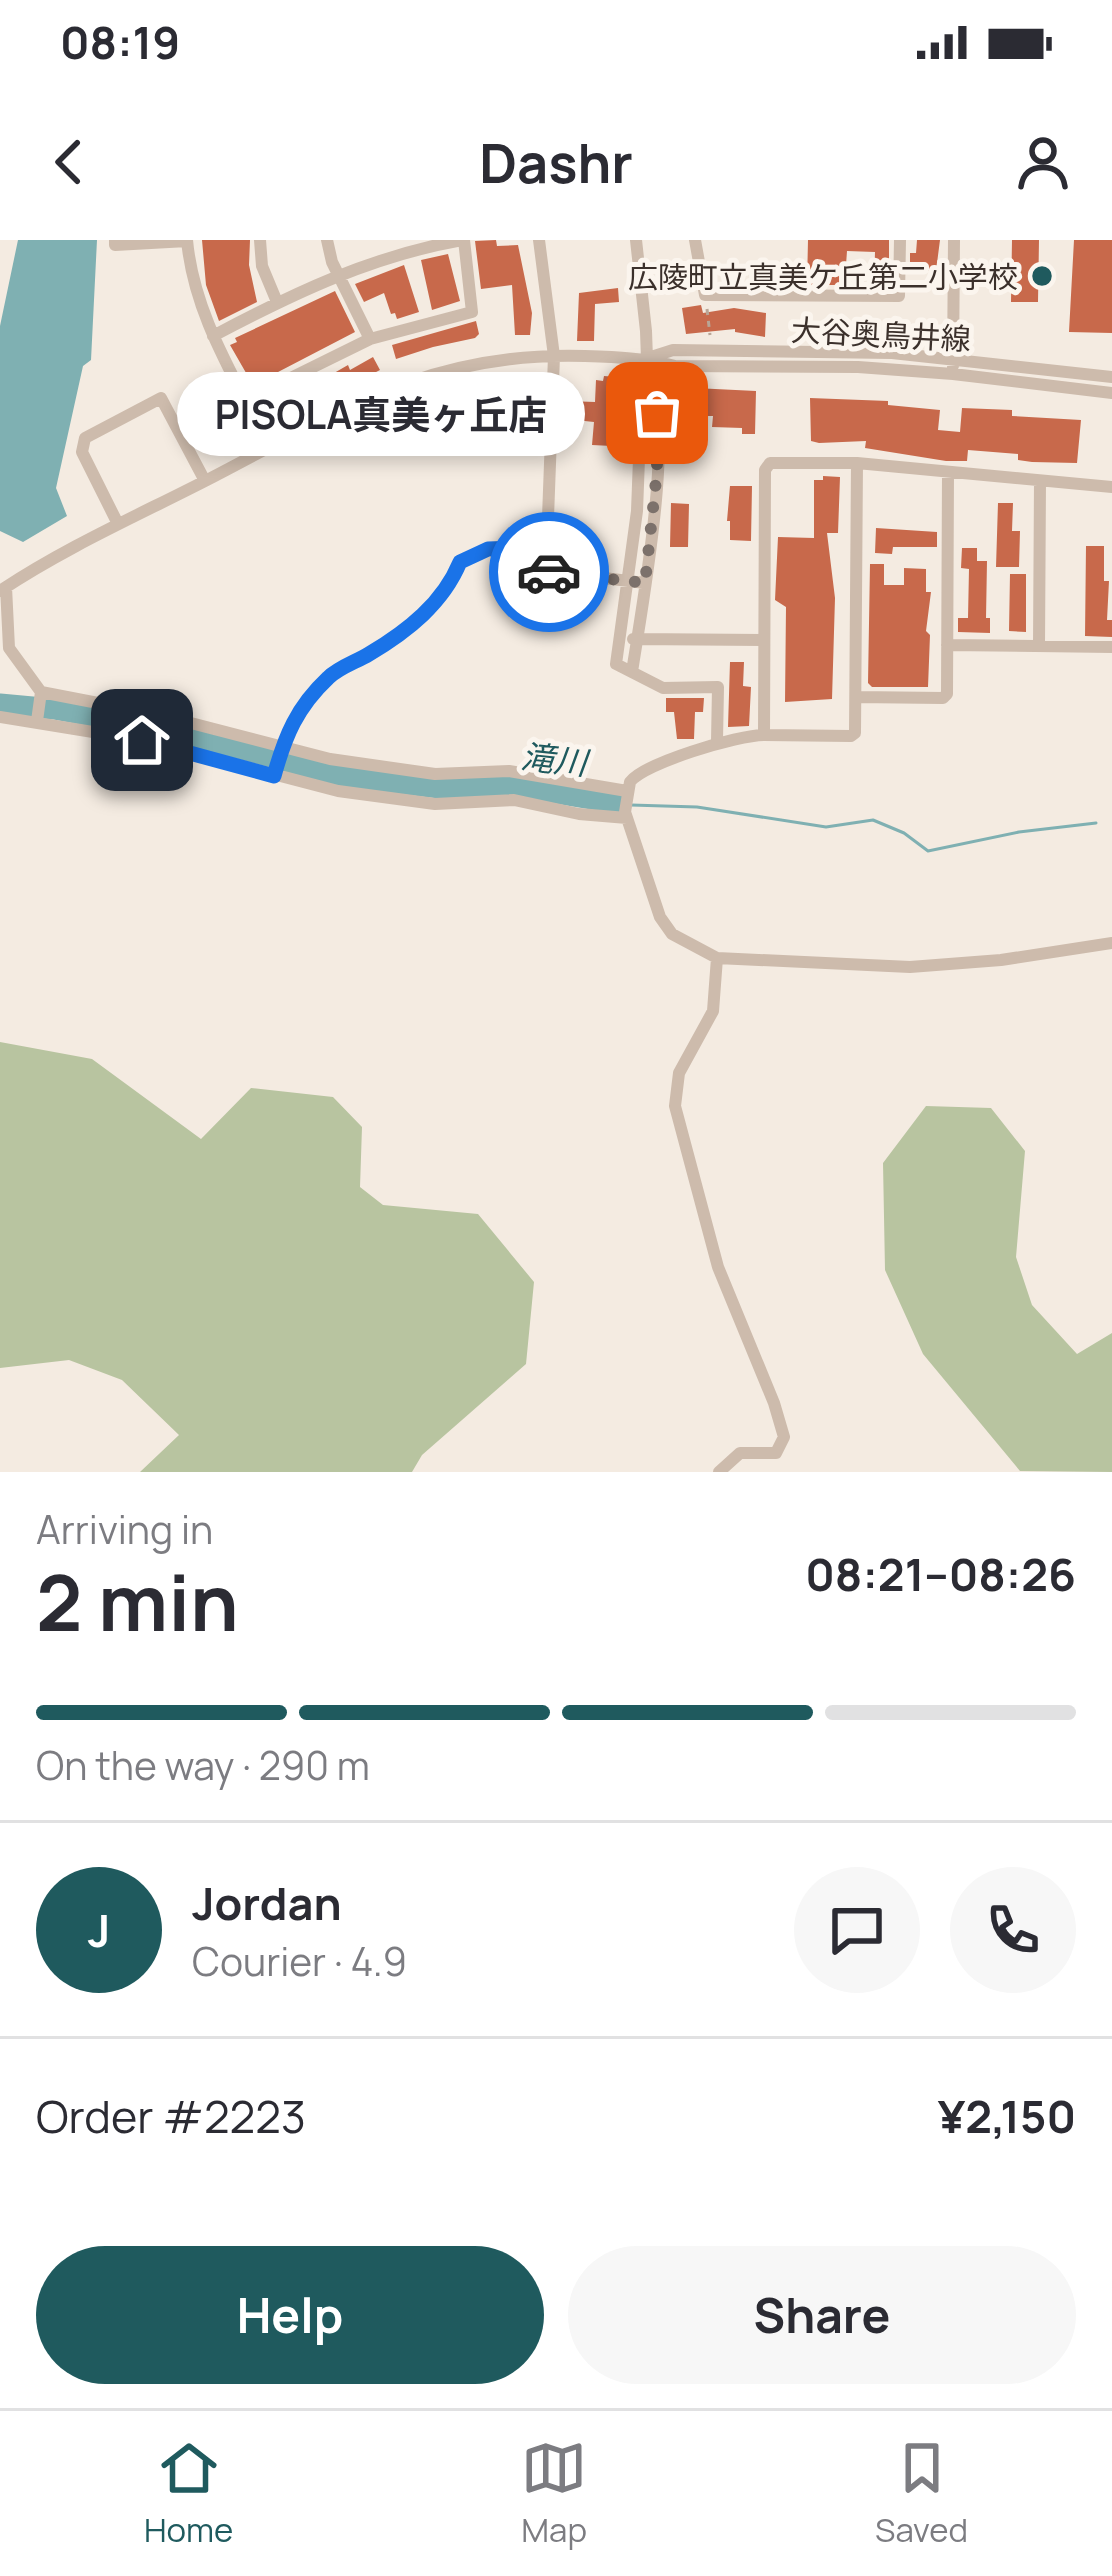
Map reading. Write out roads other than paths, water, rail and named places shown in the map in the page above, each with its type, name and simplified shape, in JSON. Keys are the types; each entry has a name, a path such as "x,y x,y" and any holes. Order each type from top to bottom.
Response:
{"street":[{"path":"115,240 115,245 187,241 195,295 269,448"},
{"path":"260,240 262,266 277,302"},
{"path":"327,240 370,339"},
{"path":"213,336 338,274 406,251 463,240 472,312 370,339 246,400"},
{"path":"539,240 554,356 546,571"},
{"path":"636,240 647,358 642,380 640,470 616,664 663,688 718,687 717,741"},
{"path":"695,240 705,296 899,296 901,240"},
{"path":"953,367 954,240"},
{"name":"大谷奥鳥井線","path":"647,358 673,350 892,353 953,367 1112,377"},
{"path":"627,791 509,771 434,774 330,759 174,718 41,692 9,649 3,589 118,524 369,397 435,372 484,362 554,356 647,358 675,365 953,367 1112,393"},
{"path":"632,672 657,471 658,381 647,358"},
{"path":"118,524 82,452 85,438 161,398 206,481"},
{"path":"764,736 765,470 770,463 857,464 1112,487"},
{"path":"857,464 855,733 717,741 696,754 642,770 629,782 626,813 665,926 717,958 923,966 1112,943"},
{"path":"856,697 943,698 947,694 948,472"},
{"path":"1039,646 1040,481"},
{"path":"274,776 298,712 330,676 414,626 451,585 460,562 505,546 516,548 528,566 546,571 645,583"},
{"path":"620,638 763,640"},
{"path":"947,645 1112,647"},
{"path":"37,721 41,692"},
{"path":"0,717 155,743 338,791 435,803 514,800 568,811 626,813"},
{"path":"568,811 574,784"},
{"path":"717,958 713,1011 679,1073 675,1106 718,1268 784,1438 776,1453 740,1453 718,1472"}],"water":[{"path":"18,240 97,240 91,360 83,366 56,488 67,516 23,542 0,531 0,326"}],"waterway":[{"name":"滝川","path":"0,704 139,725 346,777 448,789 513,786 621,804"},
{"name":"滝川","path":"631,805 697,807 826,827 873,820 904,833 928,851 1019,832 1096,823"}],"place":[{"name":"広陵町立真美ケ丘第二小学校","path":"1042,276"},
{"name":"PISOLA真美ヶ丘店","path":"657,413"}]}
